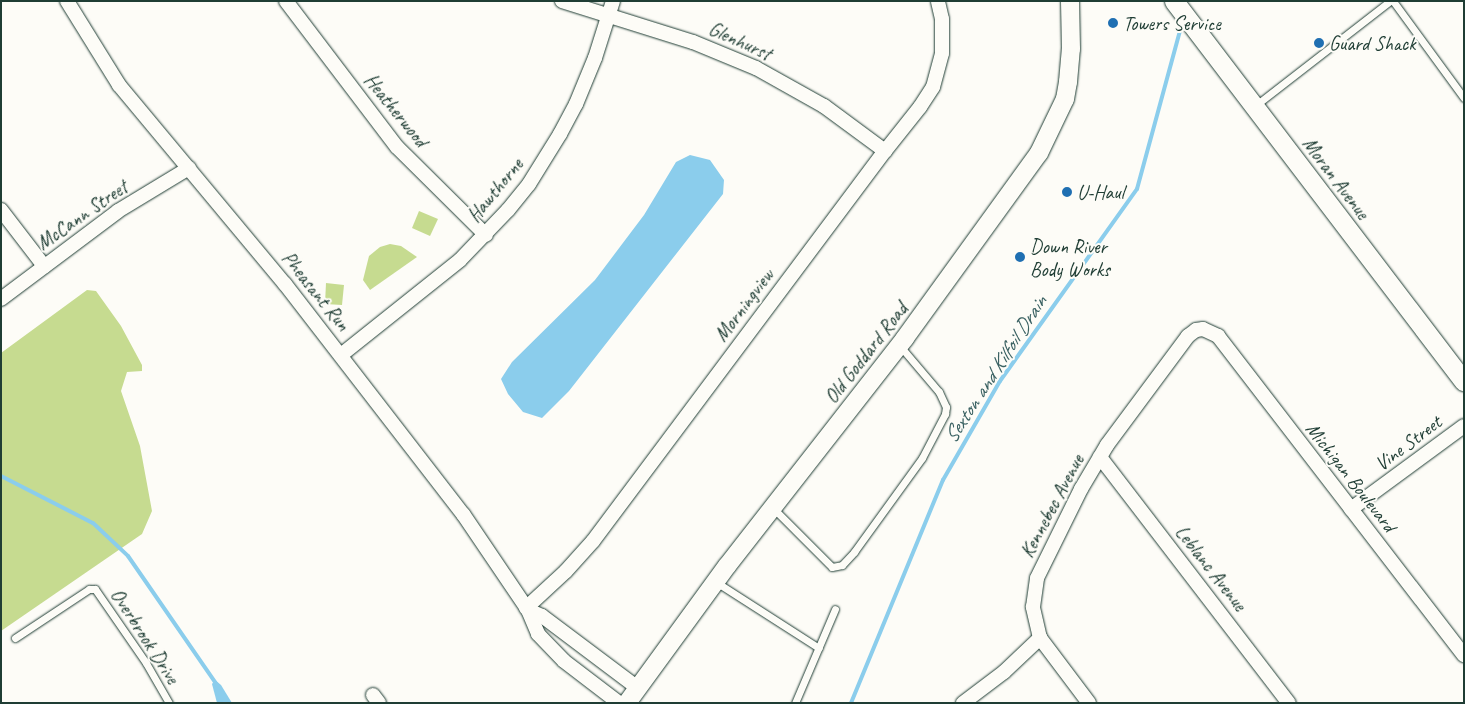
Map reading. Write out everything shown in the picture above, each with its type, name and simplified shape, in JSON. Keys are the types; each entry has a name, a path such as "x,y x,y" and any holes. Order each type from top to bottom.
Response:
{"main road":[{"name":"Moran Avenue","path":"1174,1 1464,381"}],"street":[{"name":"Pheasant Run","path":"67,1 119,85 341,355 463,514 527,609 538,634 575,670 619,703"},
{"name":"Heatherwood","path":"286,1 397,147 486,235"},
{"name":"Glenhurst","path":"562,1 608,17 693,42 756,68 824,106 885,150"},
{"name":"Hawthorne","path":"341,355 440,278 486,235 529,184 560,134 586,81 613,1"},
{"name":"Morningview","path":"527,609 566,571 593,541 885,150 920,107 933,87 943,40 938,1"},
{"name":"Old Goddard Road","path":"627,703 715,582 900,346 1039,154 1065,99 1071,49 1070,1"},
{"name":"McCann Street","path":"1,298 118,211 189,168"},
{"path":"1,210 44,266"},
{"name":"Kennebec Avenue","path":"1040,638 1033,607 1037,578 1081,489 1100,457 1188,336 1196,330 1203,329"},
{"name":"Michigan Boulevard","path":"1203,329 1218,336 1464,655"},
{"name":"Vine Street","path":"1351,509 1464,426"},
{"name":"Leblanc Avenue","path":"1100,457 1290,703"},
{"name":"Pheasant Run","path":"527,609 542,616 638,688"},
{"path":"963,703 1004,672 1040,638 1088,703"},
{"path":"575,670 588,652"}],"lane":[{"path":"1254,107 1391,1 1464,98"},
{"path":"772,508 832,566 842,565 854,552 922,458 945,414 946,407 939,392 900,346"},
{"path":"715,582 818,648"},
{"name":"Overbrook Drive","path":"15,638 92,589 95,589 146,663 169,703"},
{"path":"795,703 835,609"}],"green space":[{"path":"419,211 438,219 430,236 412,228"},
{"path":"390,244 401,246 417,257 370,290 363,280 369,256 380,247"},
{"path":"326,283 344,285 342,305 325,304"},
{"path":"87,290 96,291 121,326 142,365 142,371 127,372 121,391 140,446 152,511 142,534 1,631 1,353"}],"water":[{"path":"690,155 710,160 724,180 723,194 569,391 542,418 523,412 508,394 501,379 512,362 595,280 644,215 676,162"},
{"path":"215,680 221,685 232,703 217,703 212,684"}],"waterway":[{"name":"Sexton and Kilfoil Drain","path":"851,703 943,480 1000,381 1137,189 1182,23"},
{"path":"1,476 93,523 128,556 217,685"}],"place":[{"name":"Towers Service","path":"1113,23"},
{"name":"Guard Shack","path":"1319,43"},
{"name":"U-Haul","path":"1067,192"},
{"name":"Down River Body Works","path":"1020,257"}]}
